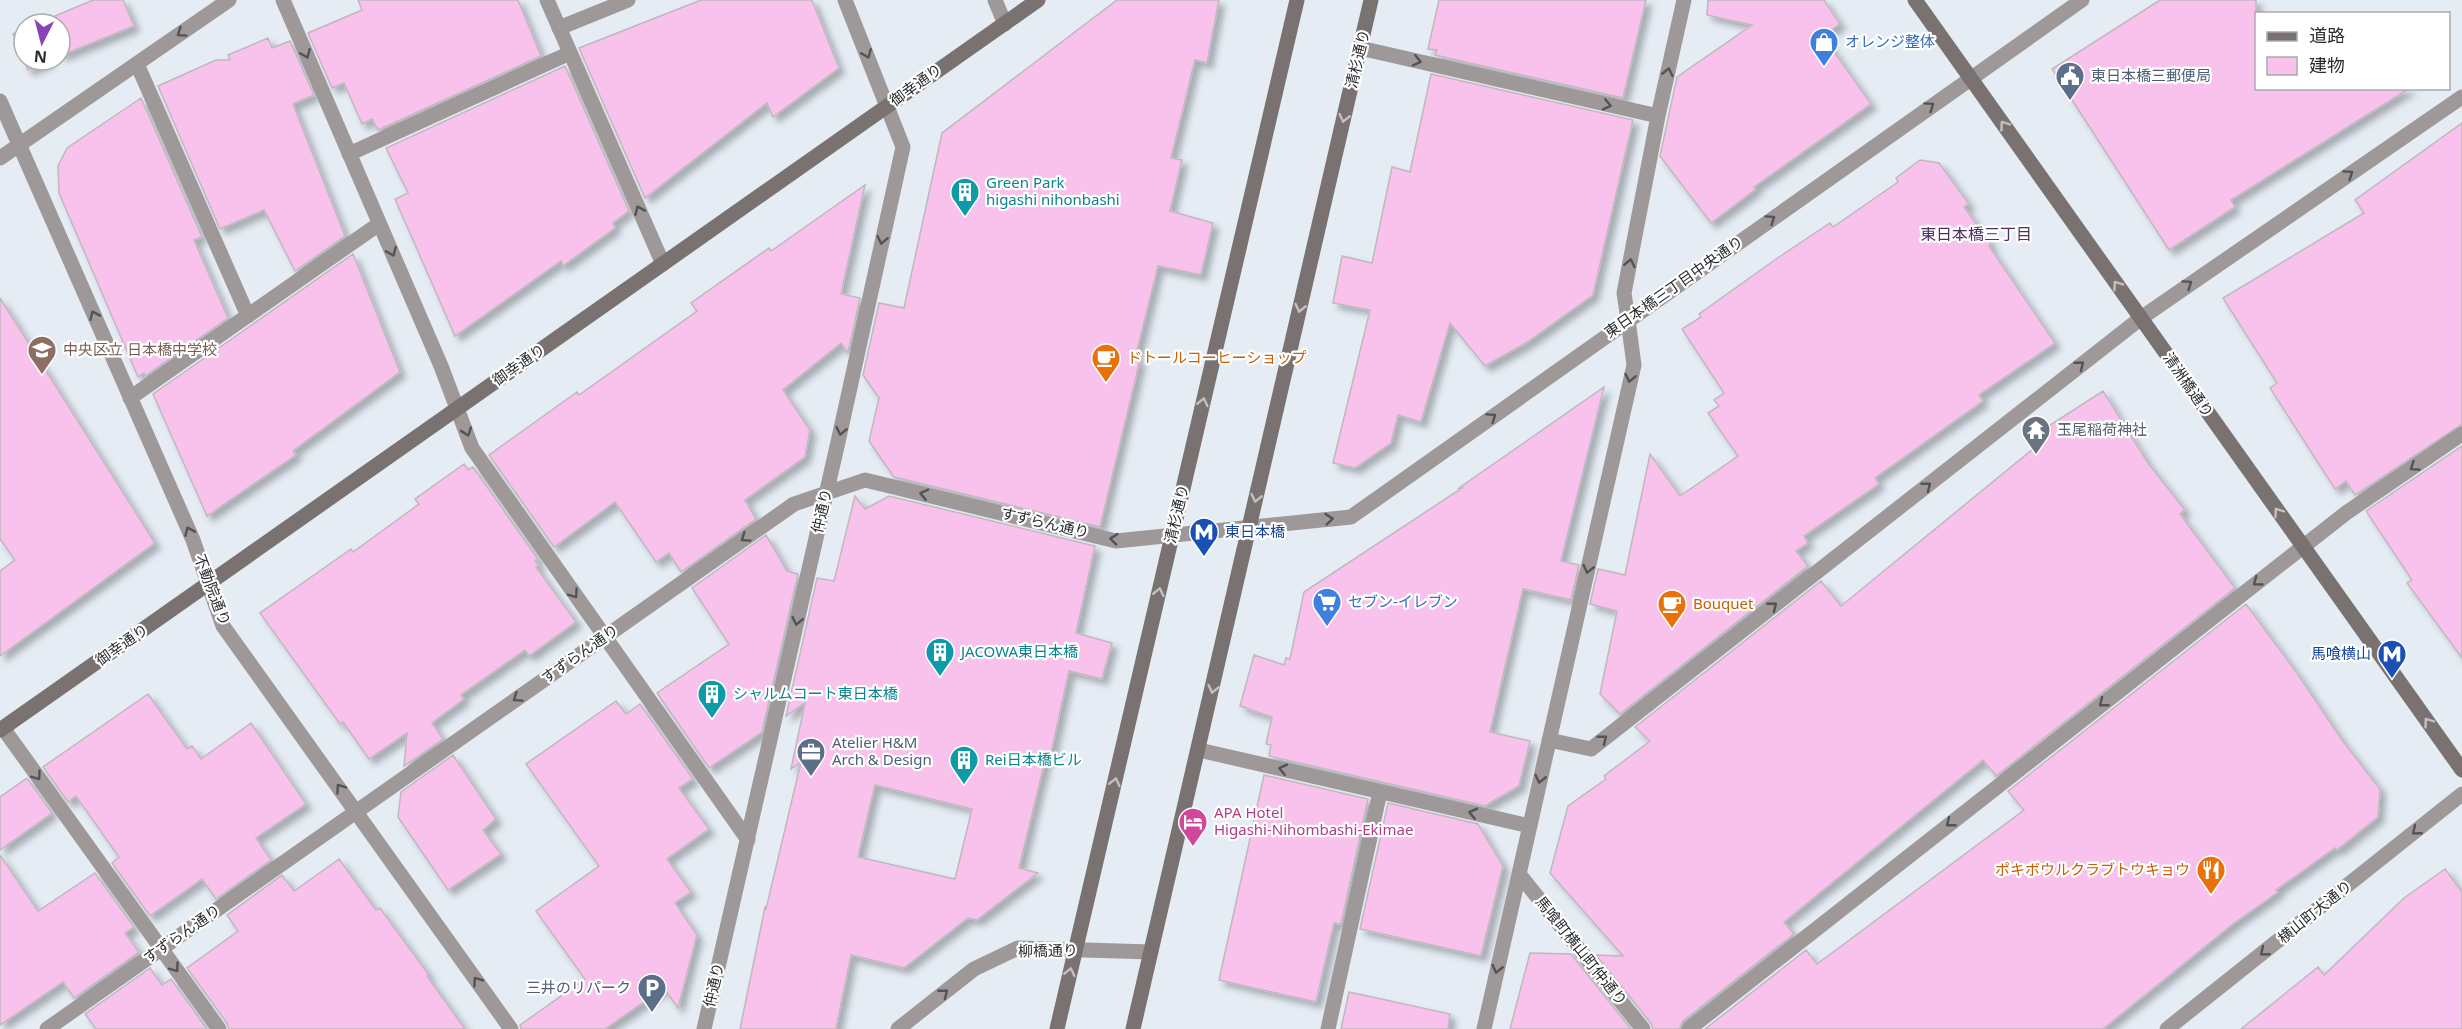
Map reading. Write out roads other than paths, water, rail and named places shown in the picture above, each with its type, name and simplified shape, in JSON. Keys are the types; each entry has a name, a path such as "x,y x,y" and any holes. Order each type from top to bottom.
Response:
{"street":[{"path":"0,158 229,0"},
{"path":"283,0 458,408 472,448 748,840"},
{"path":"547,0 663,264"},
{"path":"560,28 628,0"},
{"name":"仲通り","path":"704,1029 903,147 845,0"},
{"path":"995,0 1005,24"},
{"name":"御幸通り","path":"1,729 1038,0"},
{"name":"清杉通り","path":"1057,1029 1298,0"},
{"name":"清杉通り","path":"1133,1029 1371,0"},
{"path":"1484,1029 1634,365 1624,293 1658,117 1684,0"},
{"name":"清洲橋通り","path":"1915,0 2462,770"},
{"name":"東日本橋三丁目中央通り","path":"1172,535 1351,517 2082,0"},
{"path":"1360,48 1658,117"},
{"path":"349,154 570,53"},
{"path":"137,64 248,316"},
{"path":"1549,740 1591,749 2140,318 2462,97"},
{"name":"不動院通り","path":"0,101 193,540 223,626 511,1029"},
{"path":"130,398 379,224"},
{"path":"1689,1029 2346,513 2462,434"},
{"name":"すずらん通り","path":"47,1029 794,504 865,480 1116,541 1172,535"},
{"path":"1,729 219,1029"},
{"path":"1199,750 1530,826"},
{"path":"1328,1029 1380,792"},
{"name":"横山町大通り","path":"2168,1029 2462,794"},
{"name":"馬喰町横山町仲通り","path":"1519,874 1643,1029"},
{"name":"柳橋通り","path":"898,1029 974,969 1018,948 1151,952"}],"place":[{"name":"オレンジ整体","path":"1824,68"},
{"name":"東日本橋三郵便局","path":"2070,102"},
{"name":"Green Park higashi nihonbashi","path":"965,218"},
{"name":"中央区立 日本橋中学校","path":"42,376"},
{"name":"ドトールコーヒーショップ","path":"1106,384"},
{"name":"玉尾稲荷神社","path":"2036,456"},
{"name":"東日本橋","path":"1204,558"},
{"name":"セブン-イレブン","path":"1327,628"},
{"name":"Bouquet","path":"1672,630"},
{"name":"JACOWA東日本橋","path":"940,678"},
{"name":"馬喰横山","path":"2392,680"},
{"name":"シャルムコート東日本橋","path":"712,720"},
{"name":"Atelier H&M Arch & Design","path":"811,778"},
{"name":"Rei日本橋ビル","path":"964,786"},
{"name":"APA Hotel Higashi-Nihombashi-Ekimae","path":"1193,848"},
{"name":"ポキボウルクラブトウキョウ","path":"2211,896"},
{"name":"三井のリパーク","path":"652,1014"}],"district":[{"name":"東日本橋三丁目","path":"1976,234"}]}
